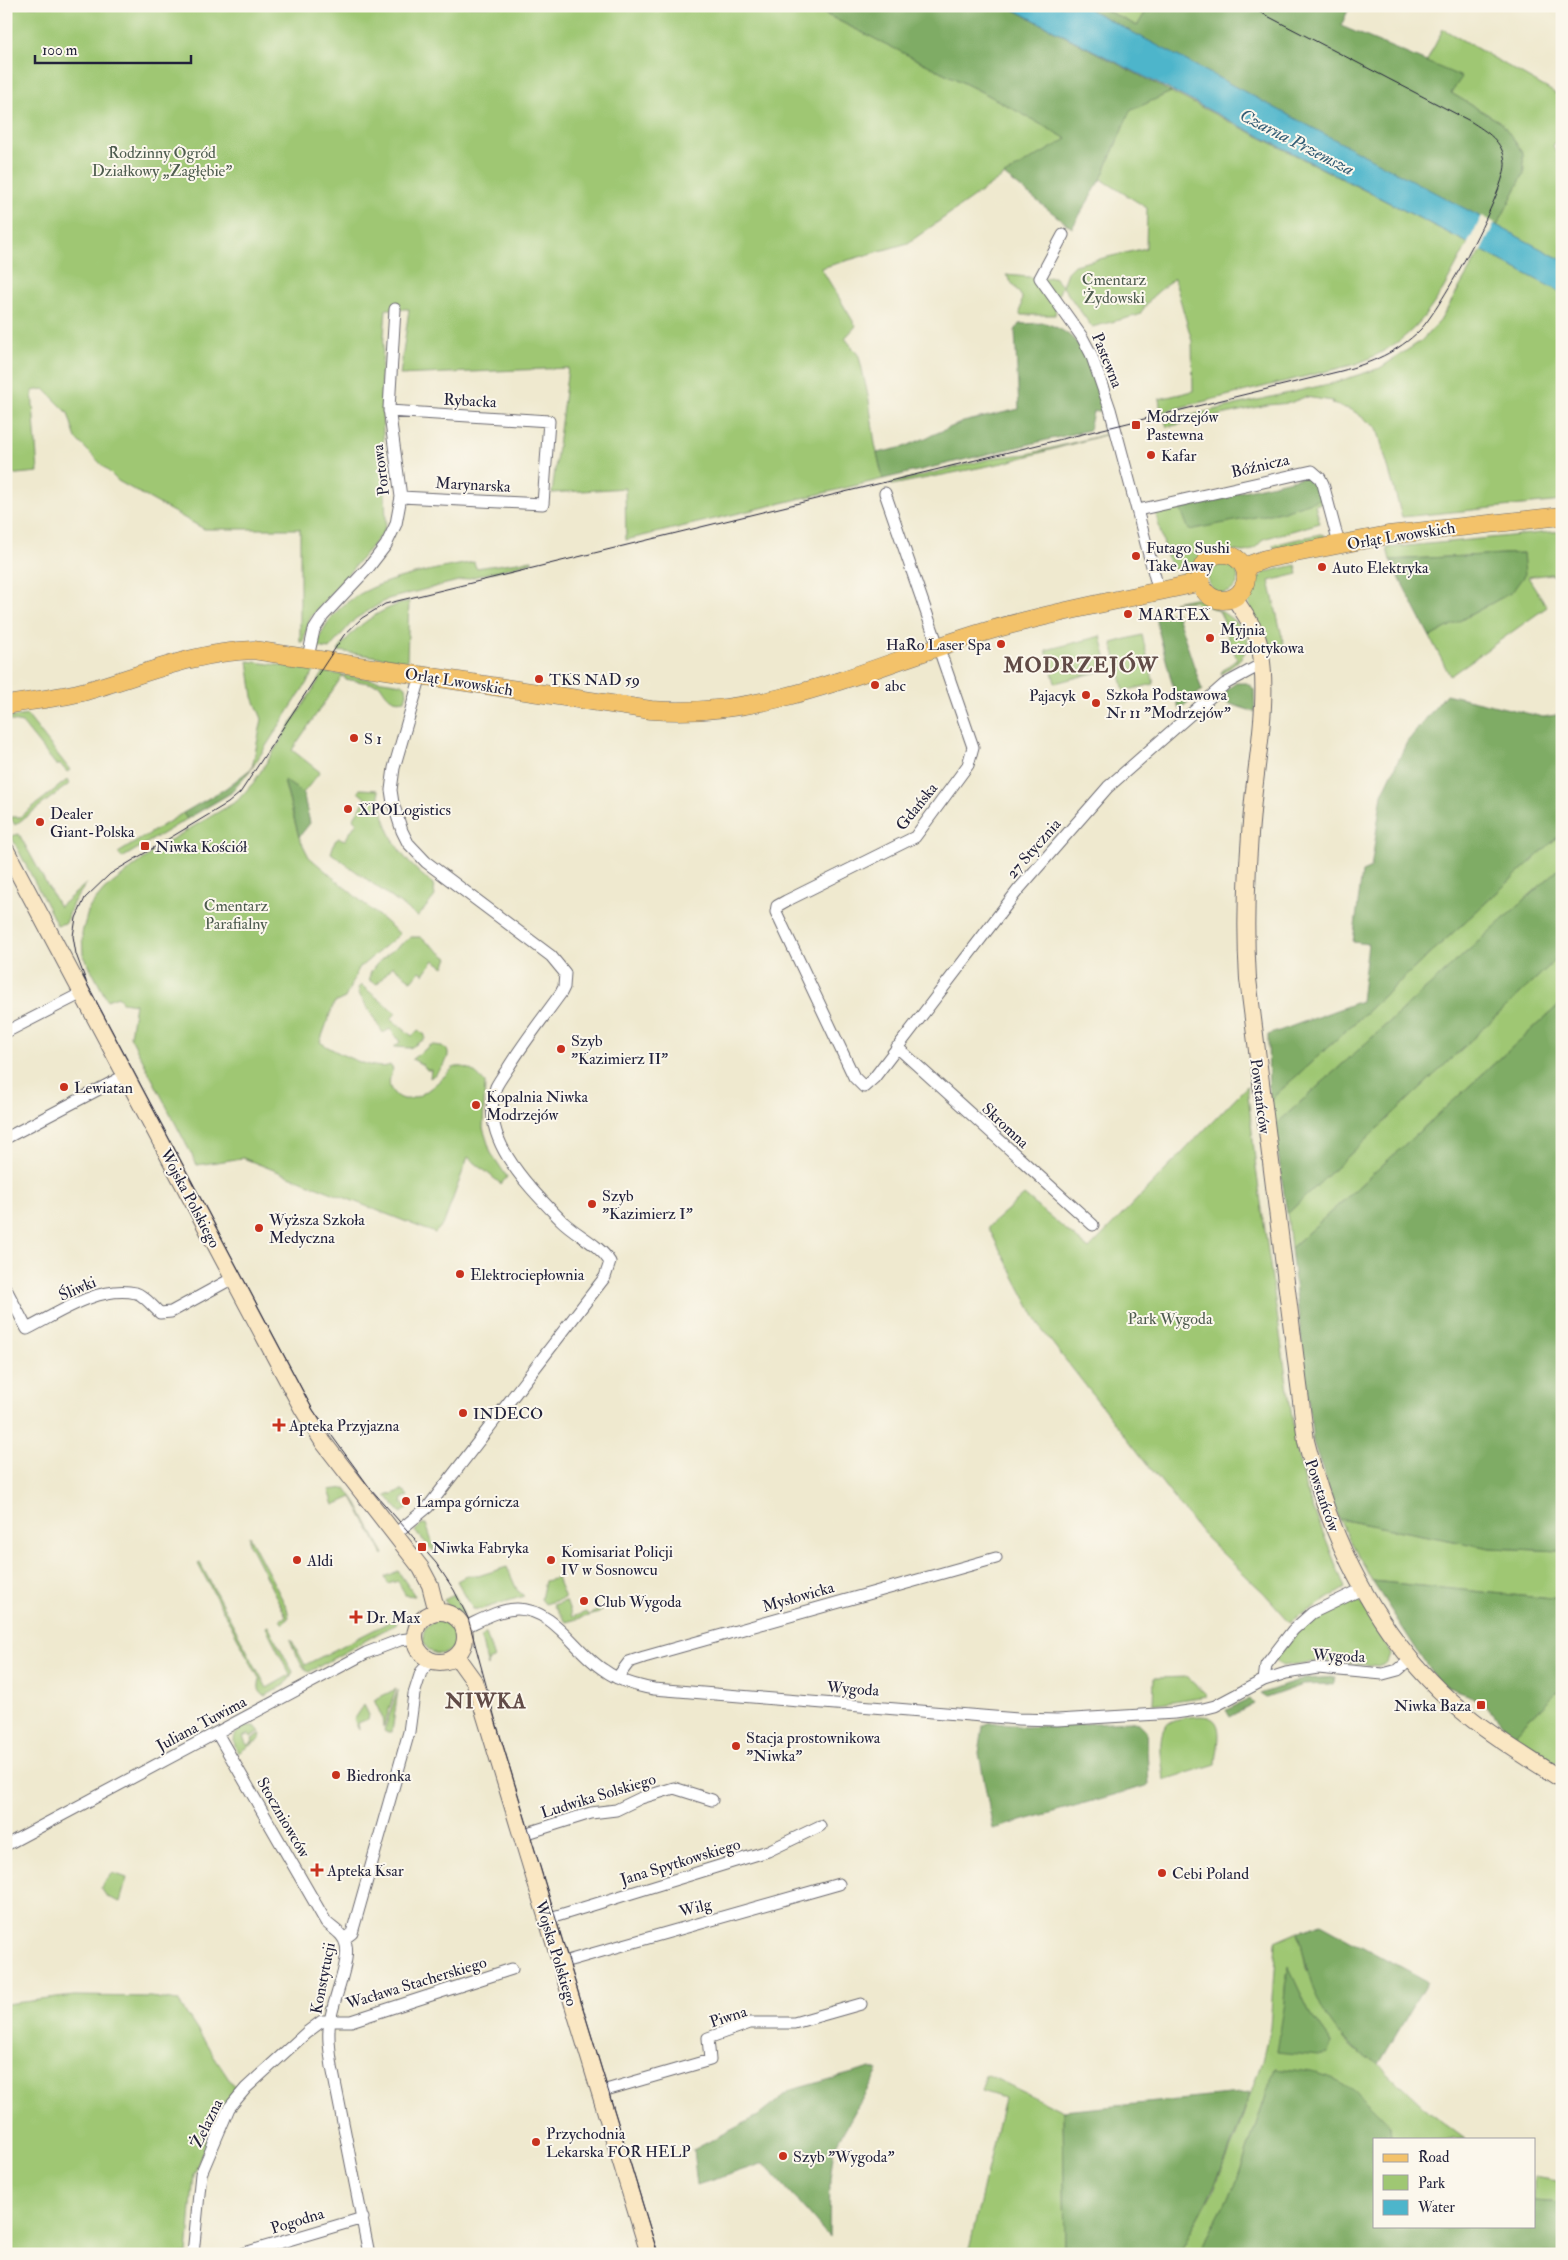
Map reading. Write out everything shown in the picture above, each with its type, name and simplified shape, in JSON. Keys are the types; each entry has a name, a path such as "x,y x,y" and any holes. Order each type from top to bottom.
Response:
{"main road":[{"name":"Orląt Lwowskich","path":"1244,567 1265,559 1416,530 1562,516"},
{"path":"1219,554 1233,557 1244,567 1245,584 1234,597 1227,600 1213,598 1207,594 1201,582 1202,567 1207,561 1219,554"},
{"name":"Orląt Lwowskich","path":"6,705 84,691 210,653 253,650 652,710 696,712 749,704 824,686 992,630 1201,582"},
{"name":"Powstańców","path":"1234,597 1257,636 1262,664 1261,718 1244,898 1248,979 1306,1441 1327,1515 1362,1589 1410,1660 1474,1720 1562,1780"},
{"name":"Wojska Polskiego","path":"6,850 309,1420 425,1575 437,1612"},
{"path":"437,1612 450,1615 462,1628 463,1646 456,1656 426,1666 414,1638 417,1627 422,1620 437,1612"},
{"name":"Wojska Polskiego","path":"456,1656 474,1681 478,1693 646,2253"}],"street":[{"name":"Pastewna","path":"1063,235 1040,278 1082,337 1091,354 1110,409 1138,510"},
{"name":"Portowa","path":"308,657 314,630 323,616 369,567 386,545 396,524 401,497 389,411 395,309"},
{"name":"Rybacka","path":"389,411 549,421 543,504"},
{"name":"Bóźnicza","path":"1138,510 1312,471 1323,484 1339,544"},
{"name":"Gdańska","path":"864,1087 854,1078 776,912 778,906 786,901 915,837 968,765 973,747 885,493"},
{"name":"Marynarska","path":"401,497 543,504"},
{"path":"1138,510 1159,592"},
{"name":"27 Stycznia","path":"864,1087 874,1078 1018,890 1108,787 1225,684 1262,664"},
{"path":"395,1534 428,1507 605,1277 610,1262 601,1250 564,1223 518,1171 499,1142 495,1130 493,1120 496,1087 564,987 565,973 562,967 426,862 408,842 396,817 391,790 394,768 421,675"},
{"path":"6,1032 82,993"},
{"name":"Skromna","path":"897,1047 1093,1225"},
{"path":"6,1138 126,1075"},
{"name":"Śliwki","path":"6,1289 27,1329 89,1298 109,1292 138,1294 160,1313 171,1312 233,1278"},
{"name":"Mysłowicka","path":"617,1678 629,1662 644,1657 996,1558"},
{"name":"Wygoda","path":"1264,1680 1266,1665 1293,1630 1312,1613 1362,1589"},
{"name":"Wygoda","path":"462,1628 507,1610 529,1610 549,1620 592,1661 617,1678 638,1686 654,1689 1038,1720 1153,1715 1203,1709 1215,1706 1264,1680 1318,1668 1383,1674 1398,1670 1410,1660"},
{"name":"Juliana Tuwima","path":"6,1845 366,1653 400,1640 414,1638"},
{"name":"Konstytucji","path":"369,2254 332,2067 329,2042 330,2021 347,1950 344,1939 352,1933 409,1732 414,1694 426,1666"},
{"name":"Stoczniowców","path":"217,1732 326,1922 344,1939"},
{"name":"Ludwika Solskiego","path":"521,1835 591,1813 616,1810 641,1798 674,1788 712,1800"},
{"name":"Jana Spytkowskiego","path":"547,1919 768,1851 820,1826"},
{"name":"Wilg","path":"560,1963 839,1884"},
{"name":"Wacława Stacherskiego","path":"330,2021 351,2021 512,1969"},
{"name":"Piwna","path":"599,2092 710,2060 708,2038 750,2023 794,2023 861,2004"},
{"name":"Żelazna","path":"193,2254 201,2174 229,2108 246,2088 306,2033 322,2022 330,2021"},
{"name":"Pogodna","path":"241,2254 363,2218"}],"green space":[{"name":"Rodzinny Ogród Działkowy „Zagłębie”","path":"6,6 809,6 988,95 1068,139 1005,175 908,243 821,268 856,326 845,338 859,356 883,479 626,540 625,488 552,493 568,368 400,375 409,309 386,309 381,376 386,523 383,533 310,618 303,642 300,642 300,529 204,529 118,481 76,439 68,413 44,389 32,391 38,472 6,475"},
{"path":"809,6 1007,6 1171,92 1130,111 1101,179 1072,228 1004,175 1067,139 988,95"},
{"path":"1083,6 1098,6 1137,26 1145,13 1133,6 1350,6 1341,26 1462,77 1451,93 1502,123 1523,153 1524,173 1497,226"},
{"path":"1098,6 1133,6 1145,13 1137,26"},
{"path":"1443,29 1562,97 1562,132 1553,146 1562,161 1562,260 1497,226 1524,173 1502,123 1451,93 1461,77 1426,63"},
{"name":"Cmentarz Żydowski","path":"1171,92 1468,243 1447,283 1425,316 1396,343 1378,354 1356,364 1161,412 1159,399 1193,391 1192,341 1174,278 1152,297 1139,315 1092,327 1062,286 1067,272 1074,265 1146,248 1147,208 1101,179 1130,110"},
{"path":"1481,250 1562,293 1562,501 1402,517 1377,428 1352,410 1332,404 1333,401 1305,397 1290,403 1267,405 1167,427 1165,421 1333,383 1380,368 1421,341 1440,321"},
{"path":"1006,275 1040,278 1054,277 1062,286 1057,298 1055,315 1020,315 1022,297"},
{"path":"1045,323 1071,337 1080,346 1092,369 1104,410 1093,412 1089,430 883,479 877,453 904,447 963,422 1019,409 1015,331 1019,324"},
{"path":"1108,434 1003,463 892,485 891,483 997,457 1028,454"},
{"path":"1304,477 1317,484 1323,498 1281,512 1189,530 1179,506"},
{"path":"1313,479 1324,502 1315,505 1320,523 1263,539 1250,551 1238,552 1225,549 1211,552 1185,576 1182,568 1174,570 1168,560 1155,511"},
{"path":"1562,531 1562,580 1551,574 1528,577 1547,607 1450,676 1430,637 1512,592 1523,553 1390,560 1387,548"},
{"path":"1320,534 1326,538 1324,541 1274,548 1273,545 1277,544"},
{"path":"1523,553 1525,574 1512,592 1430,637 1390,560"},
{"path":"532,560 532,562 388,599 355,619 329,649 317,647 326,625 341,608 359,594 381,584 429,571 474,562 476,568"},
{"path":"1223,563 1234,567 1238,578 1234,589 1223,593 1212,589 1208,578 1212,567"},
{"path":"1296,565 1298,574 1269,581 1285,649 1266,652 1249,606 1250,588 1253,578 1261,576 1265,572"},
{"path":"1194,598 1209,605 1228,616 1243,630 1247,637 1248,645 1244,654 1221,674 1222,671 1237,659 1223,624 1224,621 1219,611 1202,604 1199,606 1194,601 1174,602"},
{"path":"409,601 407,661 338,651 352,633 369,619 398,604"},
{"path":"1176,612 1202,690 1179,710 1155,617"},
{"path":"1142,635 1154,684 1124,691 1112,643"},
{"path":"1101,636 1109,669 1055,683 1046,650"},
{"path":"248,661 315,670 252,768 262,719 253,697"},
{"name":"Cmentarz Parafialny","path":"324,672 402,684 406,687 407,693 405,700 396,700 387,695 380,685 345,679 343,675 292,750 320,772 303,793 284,781 299,837 309,857 400,934 359,968 345,998 334,1003 320,1042 334,1051 365,1064 383,1067 390,1065 393,1069 390,1088 399,1097 406,1099 424,1093 453,1068 467,1068 475,1073 485,1083 483,1128 491,1153 507,1177 501,1184 468,1157 444,1223 435,1233 243,1158 197,1165 130,1036 135,1004 122,1002 118,996 107,1000 83,954 82,933 89,908 104,890 162,845 237,801 254,782"},
{"path":"1236,683 1247,683 1254,689 1255,712 1227,703 1218,696"},
{"path":"1446,694 1543,717 1562,714 1562,833 1269,1101 1268,1035 1361,1001 1368,944 1353,942 1362,872 1371,868 1382,794 1407,742"},
{"path":"27,715 70,770 67,772 61,765 56,765 22,723 6,720 6,718"},
{"path":"252,768 231,793 187,819 183,813 226,788"},
{"path":"67,780 69,784 15,825 10,817 20,817"},
{"path":"284,780 303,793 310,823 299,837"},
{"path":"360,789 378,790 389,832 395,843 411,864 433,884 435,896 418,917 331,853 335,841 339,838 345,840 357,822 353,819 366,799 358,792"},
{"path":"183,813 187,819 122,858 118,853"},
{"path":"1562,833 1562,866 1274,1126 1269,1101"},
{"path":"19,834 59,907 87,883 73,903 66,923 57,925 11,836"},
{"path":"1562,866 1562,954 1287,1214 1274,1126"},
{"path":"411,937 420,937 448,958 444,967 434,960 424,974 420,971 412,981 393,966 377,984 370,981 370,975 378,963"},
{"path":"1562,954 1562,1002 1291,1248 1287,1214"},
{"path":"361,985 396,1013 391,1019 412,1036 418,1030 425,1035 425,1039 410,1048 394,1047 400,1042 390,1029 383,1033 359,994 358,988"},
{"path":"1562,1002 1562,1551 1490,1548 1339,1519 1313,1442 1291,1248"},
{"path":"431,1045 440,1046 446,1049 448,1053 445,1064 430,1078 431,1070 427,1070 423,1065 412,1059"},
{"name":"Park Wygoda","path":"1247,1086 1256,1168 1297,1452 1306,1490 1345,1588 1290,1622 1264,1593 1203,1535 1042,1330 988,1227 1024,1195 1089,1249"},
{"path":"346,1488 354,1499 383,1555 352,1497 334,1505 329,1490"},
{"path":"403,1490 408,1496 403,1498 402,1503 409,1507 401,1513 386,1496"},
{"path":"1339,1519 1490,1548 1562,1551 1562,1600 1372,1581"},
{"path":"422,1524 426,1524 436,1554 415,1531"},
{"path":"249,1536 287,1608 289,1617 283,1624 280,1620 286,1616 249,1544"},
{"path":"200,1563 267,1688 290,1675 266,1627 268,1626 293,1672 285,1685 265,1696 261,1693 259,1687 260,1680 198,1564"},
{"path":"507,1567 517,1590 524,1596 482,1609 473,1609 457,1581 468,1575 478,1576"},
{"path":"398,1571 415,1596 405,1595 398,1581 388,1584 385,1577"},
{"path":"557,1578 565,1598 545,1604 541,1599 545,1581"},
{"path":"1372,1581 1562,1600 1562,1692 1556,1693 1512,1736 1493,1712 1468,1694 1439,1684"},
{"path":"454,1595 464,1615 453,1611 444,1600"},
{"path":"566,1601 572,1617 586,1612 588,1615 605,1607 599,1613 566,1622 553,1605"},
{"path":"1350,1601 1361,1603 1364,1606 1391,1655 1388,1663 1381,1666 1321,1661 1283,1666 1276,1661 1276,1657 1306,1623 1316,1616"},
{"path":"395,1619 397,1623 309,1672 302,1666 291,1643 291,1639 305,1665"},
{"path":"440,1620 447,1621 452,1625 456,1630 456,1644 452,1649 447,1653 440,1654 433,1653 428,1649 424,1644 423,1637 424,1630 428,1625 433,1621"},
{"path":"486,1633 494,1659 489,1660 488,1667 481,1638"},
{"path":"461,1677 468,1688 487,1749 484,1750"},
{"path":"1187,1677 1207,1696 1153,1704 1154,1678"},
{"path":"1336,1677 1333,1684 1303,1685 1266,1698 1260,1694 1304,1679"},
{"path":"396,1689 383,1727 382,1717 374,1700"},
{"path":"398,1690 392,1732 385,1732 384,1730"},
{"path":"1562,1692 1562,1754 1555,1764 1512,1736 1556,1693"},
{"path":"1250,1699 1254,1704 1230,1717 1226,1710"},
{"path":"364,1705 369,1715 368,1719 358,1723 359,1730 354,1720"},
{"path":"1200,1716 1209,1717 1218,1726 1219,1740 1216,1764 1164,1780 1161,1741 1165,1727 1176,1720"},
{"path":"1129,1721 1139,1723 1146,1730 1149,1785 993,1829 979,1753 983,1726 990,1722 1025,1727"},
{"path":"247,1726 255,1726 260,1732 251,1737 249,1734 243,1737 247,1745 253,1742 252,1739 261,1734 260,1739 238,1753 234,1744 236,1734"},
{"path":"113,1873 127,1878 120,1902 107,1897 101,1888"},
{"path":"1321,1924 1427,1982 1379,2064 1360,2053 1345,2040 1322,2009 1314,1992 1299,1932"},
{"path":"1299,1932 1306,1968 1343,2039 1355,2050 1379,2064 1429,2112 1464,2138 1391,2138 1390,2126 1275,2068 1237,2181 1198,2254 1179,2254 1213,2191 1235,2139 1262,2061 1270,2027 1276,1942","holes":["1288,1967 1309,2011 1332,2043 1285,2002"]},
{"path":"1288,1966 1309,2011 1332,2043 1329,2052 1319,2056 1277,2052 1285,2002"},
{"path":"74,1996 150,1997 178,2001 236,2089 210,2133 194,2174 187,2254 6,2254 6,2004"},
{"path":"871,2068 878,2071 834,2148 830,2178 829,2237 764,2163 697,2185 693,2150 758,2116 791,2090"},
{"path":"1275,2068 1316,2073 1342,2083 1351,2089 1390,2126 1391,2138 1373,2138 1373,2228 1536,2228 1536,2201 1562,2203 1562,2254 1198,2254 1237,2181"},
{"path":"986,2074 1063,2111 1065,2254 968,2254 1004,2098 981,2091"},
{"path":"1250,2093 1219,2175 1179,2254 1065,2254 1063,2111"},
{"path":"1536,2177 1562,2182 1562,2203 1536,2201"}],"water":[{"name":"Czarna Przemsza","path":"1007,6 1083,6 1562,260 1562,293 1462,240"}],"pier":[{"path":"1482,216 1495,223 1480,252 1467,245"}],"tram line":[{"path":"86,981 76,954 73,936 76,918 85,898 110,874 228,803 240,793 344,635 362,618 385,604 1341,371 1384,356 1412,338 1430,318 1442,299 1485,221 1503,176 1505,162 1501,148 1493,138 1470,121 1248,6"},
{"path":"83,976 313,1410 370,1488 436,1563 454,1590 468,1618 496,1722 658,2254"}],"place":[{"name":"Modrzejów Pastewna","path":"1136,425"},
{"name":"Kafar","path":"1151,455"},
{"name":"Futago Sushi Take Away","path":"1136,556"},
{"name":"Auto Elektryka","path":"1322,567"},
{"name":"MARTEX","path":"1128,614"},
{"name":"Myjnia Bezdotykowa","path":"1210,638"},
{"name":"HaRo Laser Spa","path":"1001,644"},
{"name":"TKS NAD 59","path":"539,679"},
{"name":"abc","path":"875,685"},
{"name":"Pajacyk","path":"1086,695"},
{"name":"Szkoła Podstawowa Nr 11 \"Modrzejów\"","path":"1096,703"},
{"name":"S 1","path":"354,738"},
{"name":"XPOLogistics","path":"348,809"},
{"name":"Dealer Giant-Polska","path":"40,822"},
{"name":"Niwka Kościół","path":"145,846"},
{"name":"Szyb \"Kazimierz II\"","path":"561,1049"},
{"name":"Lewiatan","path":"64,1087"},
{"name":"Kopalnia Niwka Modrzejów","path":"476,1105"},
{"name":"Szyb \"Kazimierz I\"","path":"592,1204"},
{"name":"Wyższa Szkoła Medyczna","path":"259,1228"},
{"name":"Elektrociepłownia","path":"460,1274"},
{"name":"INDECO","path":"463,1413"},
{"name":"Apteka Przyjazna","path":"279,1425"},
{"name":"Lampa górnicza","path":"406,1501"},
{"name":"Niwka Fabryka","path":"422,1547"},
{"name":"Aldi","path":"297,1560"},
{"name":"Komisariat Policji IV w Sosnowcu","path":"551,1560"},
{"name":"Club Wygoda","path":"584,1601"},
{"name":"Dr. Max","path":"356,1617"},
{"name":"Niwka Baza","path":"1481,1705"},
{"name":"Stacja prostownikowa \"Niwka\"","path":"736,1746"},
{"name":"Biedronka","path":"336,1775"},
{"name":"Apteka Ksar","path":"317,1870"},
{"name":"Cebi Poland","path":"1162,1873"},
{"name":"Przychodnia Lekarska FOR HELP","path":"536,2142"},
{"name":"Szyb \"Wygoda\"","path":"783,2156"}],"district":[{"name":"MODRZEJÓW","path":"1081,665"},
{"name":"NIWKA","path":"486,1701"}]}
